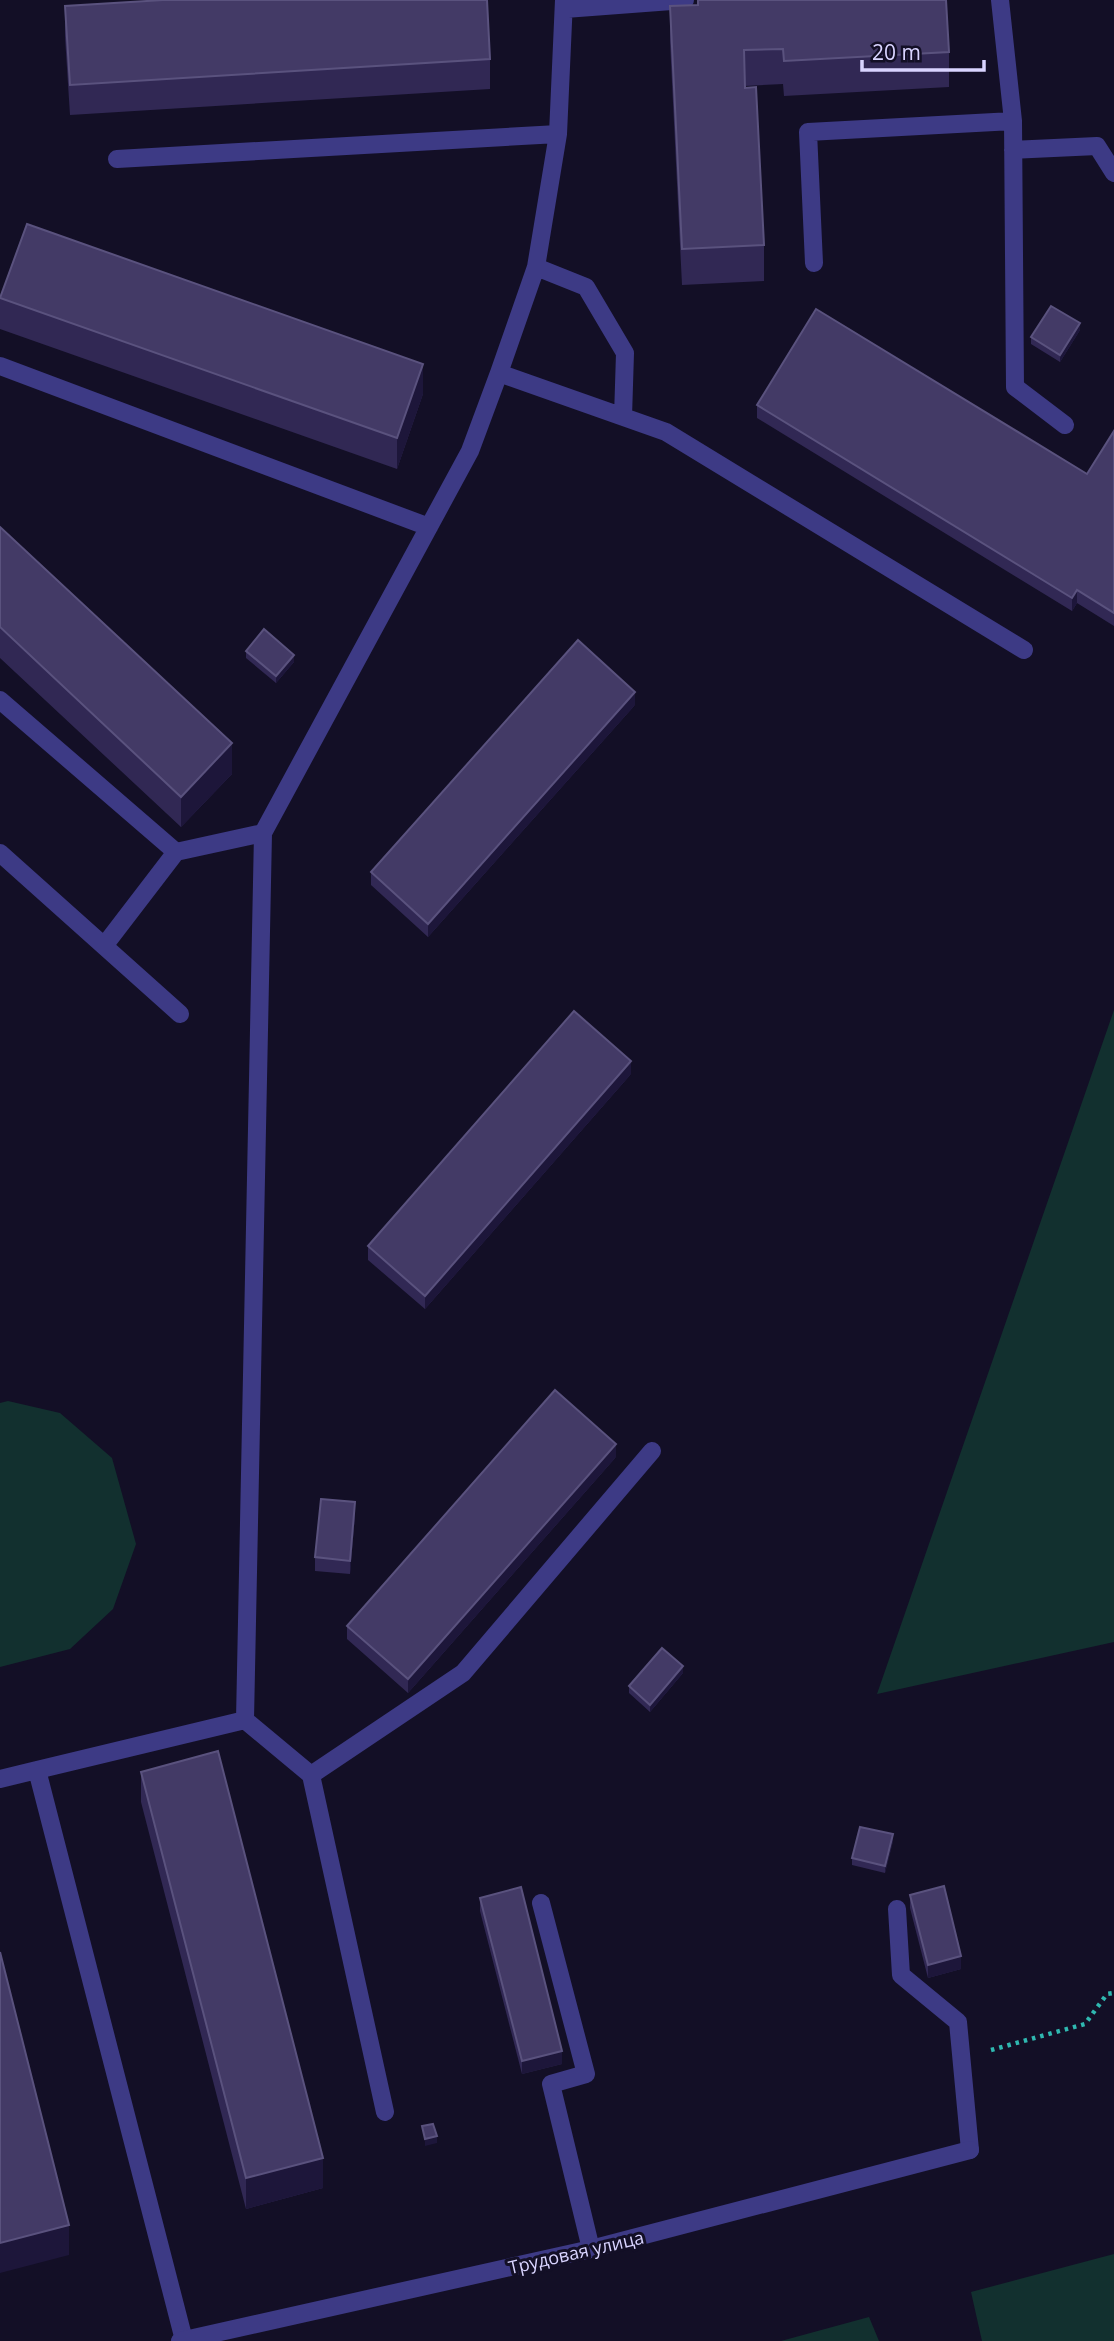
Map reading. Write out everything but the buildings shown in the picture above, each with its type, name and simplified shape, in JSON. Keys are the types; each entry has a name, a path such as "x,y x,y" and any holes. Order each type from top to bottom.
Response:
{"street":[{"path":"245,1720 263,833 470,451 499,373 536,267 558,134 564,4 685,0"},
{"path":"1000,0 1013,121 1015,387 1065,425"},
{"path":"814,263 808,132 1013,121"},
{"path":"117,159 558,134"},
{"path":"1013,150 1097,146 1114,173"},
{"path":"536,267 586,287 625,353 623,417"},
{"path":"0,366 429,527"},
{"path":"499,373 666,432 1024,650"},
{"path":"0,700 176,852"},
{"path":"104,946 176,852 263,833"},
{"path":"0,853 180,1014"},
{"path":"312,1775 463,1673 652,1451"},
{"path":"0,1779 245,1720"},
{"path":"245,1720 312,1775 385,2112"},
{"path":"37,1770 182,2340"},
{"path":"541,1903 586,2074 551,2084 591,2249"},
{"path":"897,1909 901,1975 958,2022 960,2059"},
{"name":"Трудовая улица","path":"182,2340 591,2249 970,2150 960,2059"}],"path":[{"path":"960,2059 1086,2024 1107,1994 1114,1993"}],"green space":[{"path":"1114,1010 1114,1642 877,1694"},
{"path":"8,1401 60,1413 112,1458 136,1544 113,1609 70,1649 0,1667 0,1403"},
{"path":"1114,2254 1114,2341 982,2341 971,2292"},
{"path":"869,2317 879,2341 781,2341"}]}
